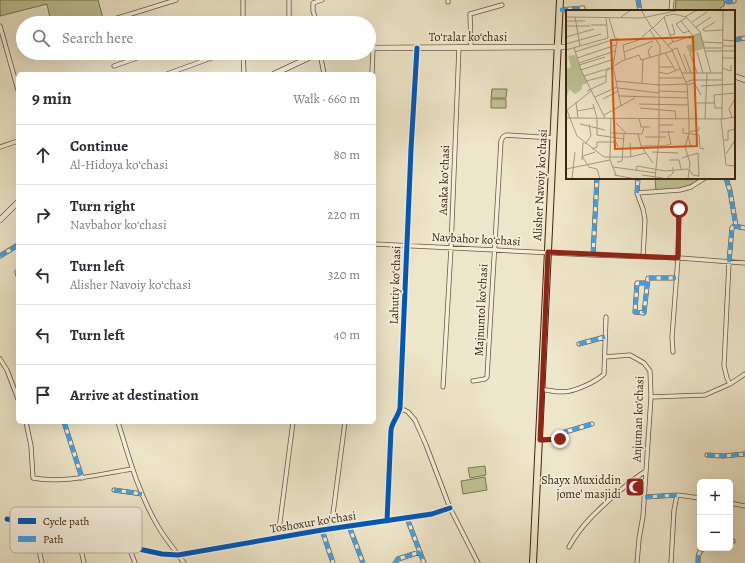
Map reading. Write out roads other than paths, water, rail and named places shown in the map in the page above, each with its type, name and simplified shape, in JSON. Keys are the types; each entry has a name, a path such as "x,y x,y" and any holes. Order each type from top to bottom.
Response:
{"main road":[{"name":"Alisher Navoiy koʻchasi","path":"533,563 560,0"},
{"name":"Toʻralar koʻchasi","path":"376,48 566,47"},
{"path":"279,72 305,60"},
{"path":"735,76 745,80"},
{"path":"0,220 16,204"}],"street":[{"path":"124,16 176,0"},
{"path":"242,16 243,0"},
{"path":"289,0 289,16"},
{"path":"315,16 313,3 322,0"},
{"path":"638,0 640,10"},
{"path":"671,10 672,0"},
{"path":"726,0 728,2 734,1"},
{"path":"471,47 470,14 502,5"},
{"path":"560,10 583,8"},
{"path":"0,26 16,83"},
{"path":"735,40 745,38"},
{"name":"Asaka koʻchasi","path":"443,386 451,248 459,47"},
{"name":"Lahutiy koʻchasi","path":"387,521 391,426 399,414 400,408 417,48"},
{"path":"114,66 131,60"},
{"path":"173,72 206,60"},
{"path":"243,60 244,72"},
{"path":"321,60 324,72"},
{"path":"371,60 372,72"},
{"name":"Majnuntol koʻchasi","path":"473,381 485,379 487,377 501,141 506,135 554,138"},
{"path":"0,147 16,142"},
{"path":"593,255 598,179"},
{"path":"638,179 637,193 645,215 643,257"},
{"path":"637,193 680,190 691,187 703,179"},
{"path":"726,179 736,226"},
{"path":"673,352 672,337 678,258 679,209"},
{"path":"730,384 724,366 732,229 733,226 745,228"},
{"name":"Navbahor koʻchasi","path":"376,244 678,258 745,263"},
{"path":"0,256 16,246"},
{"path":"646,283 637,283 635,312 644,313 646,283 648,278 676,278"},
{"path":"541,389 566,392 578,390 600,378 604,374 606,357 606,317"},
{"path":"579,344 605,337"},
{"name":"Anjuman koʻchasi","path":"606,357 630,355 644,363 650,371 651,397 645,497 637,563"},
{"path":"0,359 7,370 16,394"},
{"path":"651,397 705,395 730,384 745,374"},
{"path":"400,408 408,412 415,420 450,508 478,563"},
{"path":"26,424 31,446 33,478 74,479 132,469"},
{"path":"65,424 82,478"},
{"path":"119,424 132,469 142,494 159,528 184,563"},
{"path":"278,537 293,424"},
{"path":"331,529 345,424"},
{"path":"540,440 560,439 565,432 592,424"},
{"path":"707,455 723,456 745,454"},
{"name":"Anjuman koʻchasi","path":"569,547 575,536 593,514 632,480 646,471"},
{"path":"114,490 142,494"},
{"path":"645,497 677,495 697,498"},
{"path":"671,563 674,510 677,495"},
{"path":"733,504 745,506"},
{"name":"Toshoxur koʻchasi","path":"142,550 162,554 178,555 278,537 432,514 450,508"},
{"path":"407,518 424,563"},
{"path":"349,526 363,563"},
{"path":"322,530 333,563"},
{"path":"698,563 698,554 700,551"},
{"path":"395,563 398,560 420,552"},
{"path":"40,553 42,563"},
{"path":"82,553 84,563"},
{"path":"131,553 135,563"}],"place":[{"name":"Shayx Muxiddin jome' masjidi","path":"635,487"}]}
